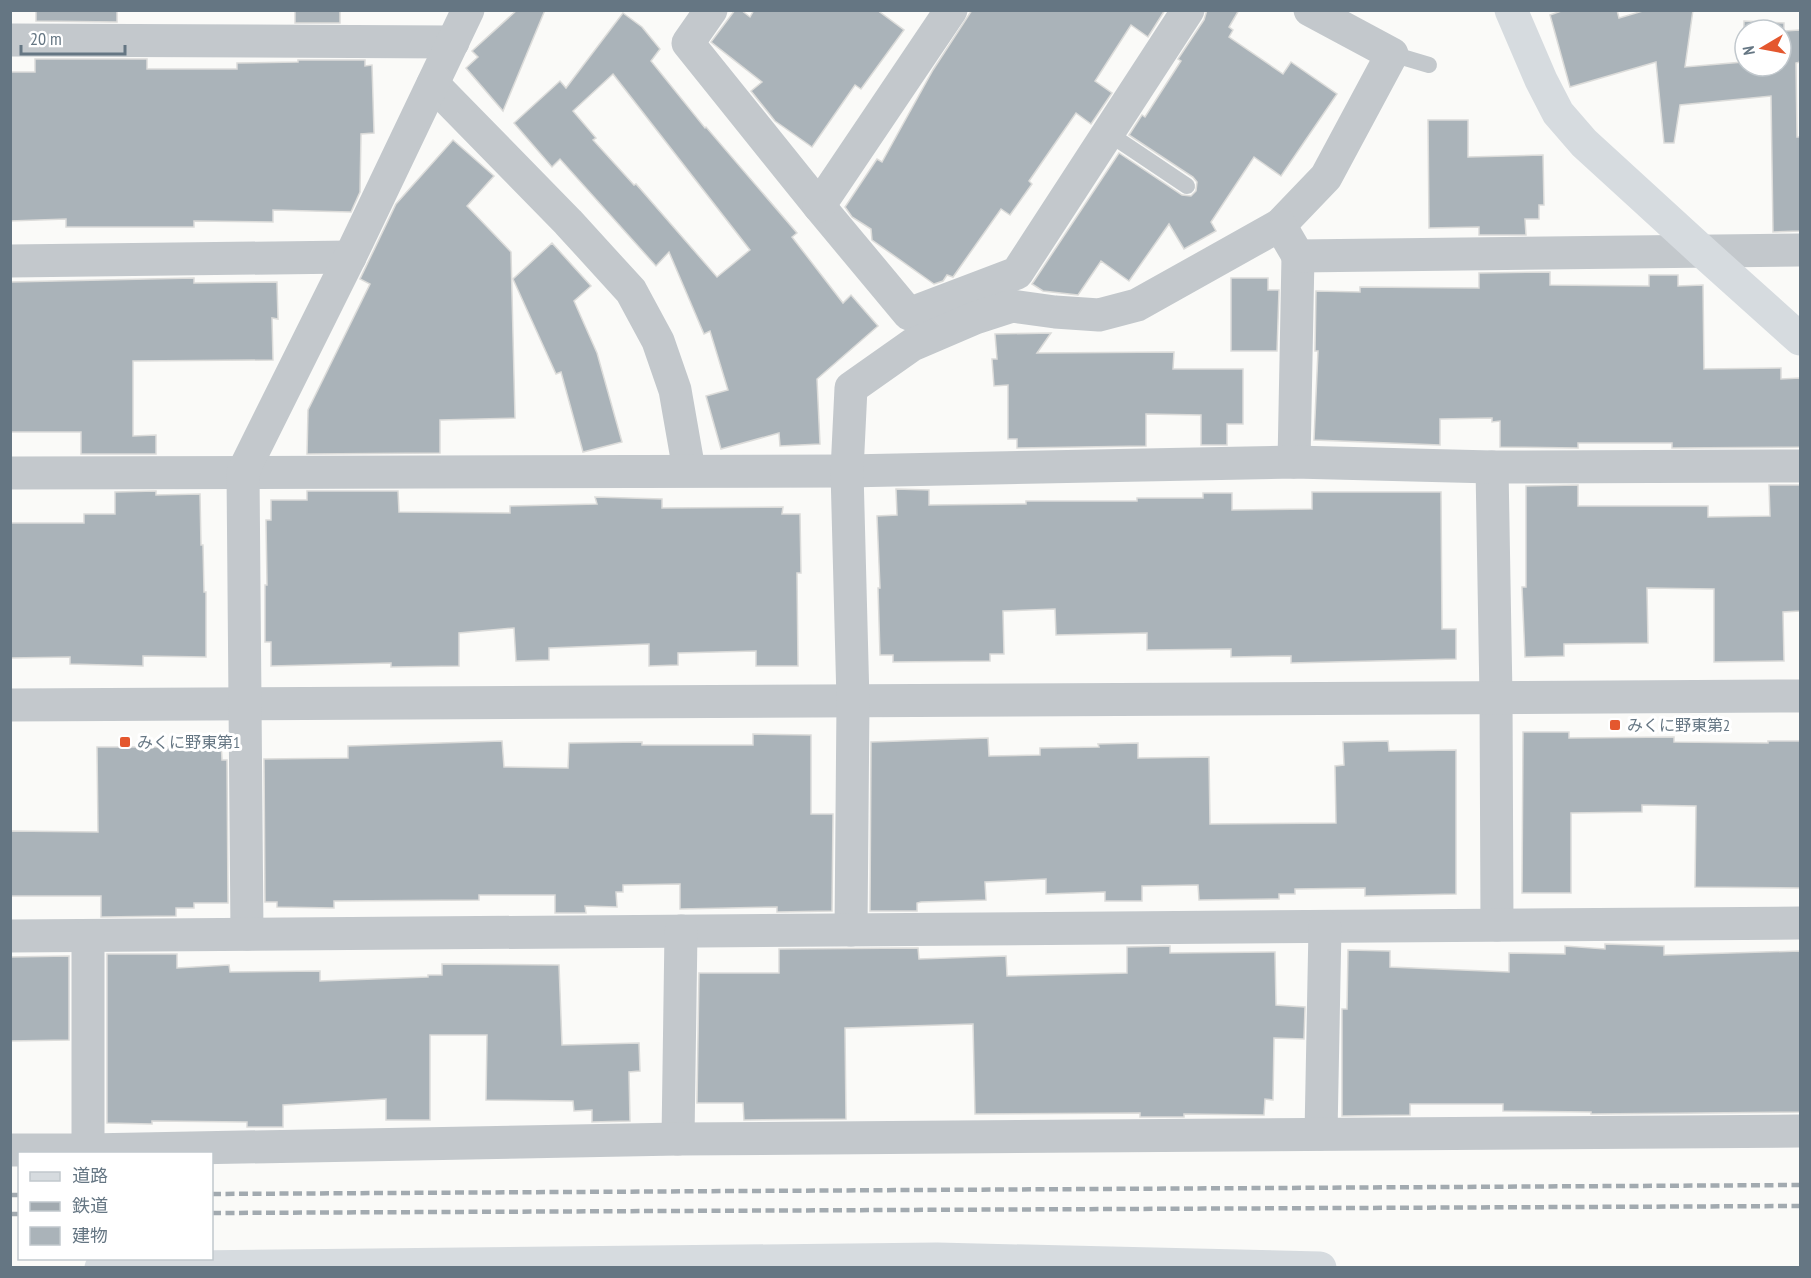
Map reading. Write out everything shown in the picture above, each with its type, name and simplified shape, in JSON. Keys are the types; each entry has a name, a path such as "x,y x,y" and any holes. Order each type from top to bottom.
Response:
{"street":[{"path":"247,934 243,472 350,257 468,10"},
{"path":"711,10 688,43 909,314 1017,273 1188,10"},
{"path":"819,206 951,10"},
{"path":"851,930 853,701 847,471 851,388 912,345 975,318 1012,306 1099,315 1137,305 1280,225 1326,177 1392,54 1310,10"},
{"path":"1511,10 1541,80 1558,112 1584,143 1800,339"},
{"path":"10,40 453,42"},
{"path":"433,84 568,222 631,291 658,341 675,390 689,471"},
{"path":"1280,225 1298,256 1294,462"},
{"path":"1298,256 1800,250"},
{"path":"10,261 350,257"},
{"path":"10,473 847,471 1294,462 1492,467 1800,466"},
{"path":"1492,467 1497,925"},
{"path":"10,705 1800,696"},
{"path":"10,936 1800,923"},
{"path":"1321,1134 1325,927"},
{"path":"678,1139 681,931"},
{"path":"88,936 88,1150"},
{"path":"10,1150 678,1139 1800,1131"},
{"path":"101,1268 937,1263 1320,1268"}],"lane":[{"path":"1392,54 1429,65"},
{"path":"1108,133 1186,186"}],"building":[{"path":"36,10 117,10 117,22 36,21"},
{"path":"295,10 340,10 340,23 295,23"},
{"path":"517,10 545,10 503,111 466,68 478,57 472,51"},
{"path":"735,10 741,10 750,17 754,10 877,10 904,30 861,89 855,85 812,147 775,121 751,91 762,82 711,42"},
{"path":"972,10 1165,10 1148,37 1131,25 1095,81 1112,93 1091,124 1076,113 1029,181 1032,184 1010,215 1001,209 953,277 947,275 943,281 934,284 872,240 871,229 852,217 845,207 877,159 882,162 933,70"},
{"path":"1207,10 1239,10 1229,27 1233,30 1229,37 1283,74 1291,62 1337,94 1281,176 1254,157 1211,222 1216,231 1184,249 1169,224 1129,281 1101,261 1078,295 1043,291 1032,284 1119,153 1182,195 1191,196 1196,191 1197,182 1193,177 1129,135 1142,115 1145,117 1181,61 1178,59 1204,20"},
{"path":"1564,10 1617,10 1619,18 1646,10 1693,10 1685,67 1733,63 1733,78 1793,78 1793,30 1800,30 1800,62 1796,63 1797,137 1800,137 1800,231 1773,232 1771,96 1680,105 1674,143 1664,143 1656,62 1570,87 1550,15"},
{"path":"623,13 642,27 660,49 651,61 705,128 797,233 792,237 843,303 851,295 878,326 817,379 820,444 780,446 779,433 721,449 706,396 728,390 710,331 704,334 669,252 656,266 560,159 552,167 514,123 560,81 566,88","holes":["613,74 750,250 717,277 636,184 634,185 593,140 596,138 573,111"]},
{"path":"35,59 147,59 147,69 237,69 237,63 365,60 365,66 372,65 374,133 361,134 360,192 351,212 273,210 273,222 194,221 194,227 66,227 66,219 10,221 10,72 35,72"},
{"path":"1428,120 1468,120 1468,157 1543,155 1544,205 1539,205 1539,219 1525,219 1526,235 1479,235 1479,227 1429,228"},
{"path":"453,140 494,176 467,206 511,252 515,418 440,420 440,453 307,454 308,410 370,284 360,279 396,204"},
{"path":"552,243 591,286 574,301 597,353 622,442 583,452 561,372 556,374 513,279"},
{"path":"1550,272 1550,285 1649,286 1649,275 1678,275 1678,286 1703,285 1704,369 1781,368 1781,379 1800,378 1800,447 1672,448 1672,443 1578,443 1578,448 1500,447 1500,421 1492,422 1492,418 1440,419 1440,445 1314,440 1318,351 1315,351 1316,291 1360,292 1360,287 1479,288 1479,273"},
{"path":"194,278 194,283 277,282 278,319 272,318 273,360 133,361 133,436 156,435 156,454 81,454 81,432 10,432 10,282"},
{"path":"1231,278 1268,278 1268,290 1279,290 1277,351 1231,351"},
{"path":"1051,333 1037,353 1174,352 1173,369 1243,369 1243,424 1227,424 1227,445 1201,445 1201,415 1146,414 1146,446 1017,448 1017,439 1008,439 1008,385 994,386 992,359 997,359 995,334"},
{"path":"1578,485 1578,506 1708,506 1708,517 1770,516 1769,485 1800,485 1800,611 1783,612 1784,661 1714,662 1714,589 1647,588 1648,643 1564,644 1564,656 1525,657 1522,587 1526,587 1526,486"},
{"path":"896,489 929,490 929,505 1026,504 1026,501 1137,501 1137,498 1203,498 1203,493 1232,493 1232,510 1312,509 1312,492 1441,492 1442,629 1456,629 1456,659 1291,663 1291,656 1231,657 1231,649 1147,650 1147,633 1056,635 1055,609 1003,611 1004,654 990,654 990,661 893,662 893,655 880,655 877,516 897,515"},
{"path":"156,491 156,495 200,494 201,545 203,545 204,592 206,592 206,657 143,656 143,666 70,664 70,657 10,658 10,523 84,523 84,514 115,514 115,492"},
{"path":"307,491 398,491 399,512 510,513 510,506 597,504 595,497 662,499 662,508 783,507 782,514 800,514 801,573 797,573 798,666 756,666 756,651 678,653 678,665 649,666 649,644 549,648 549,660 516,661 514,628 459,633 459,666 391,667 391,663 271,666 271,642 265,642 266,520 271,520 271,500 307,500"},
{"path":"1523,732 1569,732 1569,738 1674,737 1674,742 1800,741 1800,888 1695,887 1696,806 1642,805 1642,812 1571,813 1571,893 1522,893"},
{"path":"753,734 811,735 811,814 833,814 832,911 777,912 777,907 680,909 680,884 623,885 623,892 616,892 617,907 585,906 586,913 555,913 555,895 479,895 479,900 334,901 334,908 277,907 277,902 265,902 264,759 348,758 348,746 502,741 504,767 568,768 569,743 753,745"},
{"path":"988,738 989,756 1040,755 1040,748 1099,747 1098,744 1138,743 1138,758 1209,757 1210,824 1336,823 1335,766 1344,765 1343,742 1388,741 1389,751 1456,750 1456,894 1365,896 1365,888 1295,889 1295,894 1279,894 1279,899 1199,900 1198,885 1142,886 1142,901 1105,901 1105,892 1046,894 1046,879 985,882 986,900 921,902 917,903 917,911 870,911 871,742"},
{"path":"221,741 222,760 227,760 228,903 194,903 194,908 176,908 176,916 101,917 101,896 10,896 10,831 98,832 97,747 183,747 183,742"},
{"path":"1605,944 1664,946 1664,955 1800,951 1800,1112 1591,1114 1591,1112 1503,1111 1503,1104 1410,1104 1410,1115 1342,1116 1342,1009 1347,1009 1348,950 1390,951 1390,967 1509,972 1509,953 1565,954 1565,946 1605,949"},
{"path":"1170,946 1170,953 1275,952 1276,1005 1305,1007 1304,1039 1274,1038 1273,1100 1265,1099 1264,1115 1184,1114 1184,1117 1140,1117 1140,1113 975,1114 973,1024 845,1028 846,1119 744,1120 743,1103 697,1103 699,973 779,973 779,949 918,948 919,959 1006,956 1007,976 1127,973 1127,947"},
{"path":"107,954 177,954 177,968 229,965 230,972 320,971 320,981 428,977 428,975 442,975 442,964 559,965 562,1045 639,1043 640,1071 629,1072 630,1121 592,1122 592,1110 574,1111 573,1101 486,1100 487,1035 430,1035 430,1120 386,1120 386,1099 283,1105 283,1127 247,1127 247,1122 107,1123"},
{"path":"69,956 69,1040 10,1041 10,957"}],"railway":[{"path":"213,1194 1800,1185"},
{"path":"10,1195 18,1195"},
{"path":"213,1213 1800,1206"},
{"path":"10,1214 18,1214"}],"place":[{"name":"みくに野東第2","path":"1615,725"},
{"name":"みくに野東第1","path":"125,742"}]}
